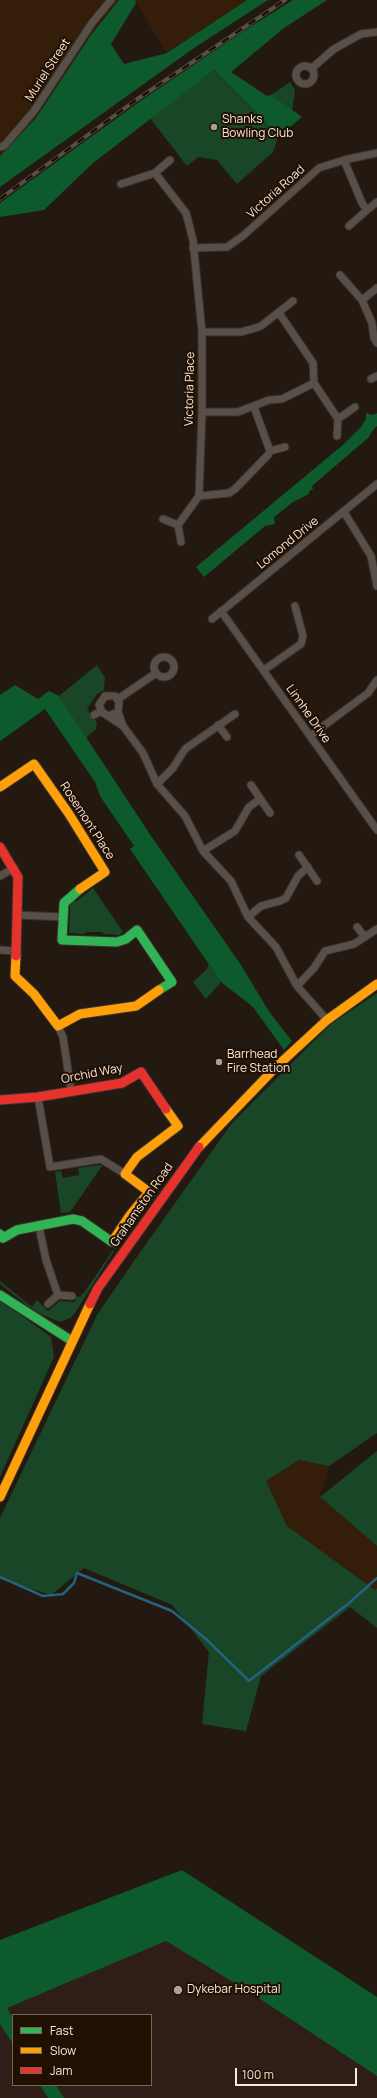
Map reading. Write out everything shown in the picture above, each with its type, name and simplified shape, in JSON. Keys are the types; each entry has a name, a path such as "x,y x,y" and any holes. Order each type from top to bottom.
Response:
{"street":[{"name":"Muriel Street","path":"0,147 4,146 34,111 92,23 111,0"},
{"path":"312,68 334,49 361,34 377,32"},
{"name":"Victoria Road","path":"193,248 227,247 244,235 319,168 377,152"},
{"path":"121,184 155,174 170,160"},
{"path":"344,160 362,203 367,210"},
{"name":"Victoria Place","path":"155,174 186,213 192,230 202,332 202,412 199,496"},
{"path":"349,226 377,202"},
{"path":"340,275 362,300 372,323 374,338 377,343"},
{"path":"362,300 376,290"},
{"path":"202,332 241,332 261,326 293,301"},
{"path":"279,313 312,363 314,368 314,383 338,419 337,436"},
{"path":"202,412 238,412 269,400 282,398 314,383"},
{"path":"254,407 270,451"},
{"path":"338,419 355,407"},
{"path":"181,542 178,525 199,496 229,493 235,489 270,451 285,447"},
{"name":"Lomond Drive","path":"212,619 377,484"},
{"path":"344,512 370,556 377,586"},
{"path":"163,519 178,525"},
{"path":"264,670 301,644 303,636 295,606"},
{"name":"Linnhe Drive","path":"221,611 377,830"},
{"path":"118,699 156,673"},
{"path":"310,736 368,693 377,680"},
{"path":"123,726 101,711 100,702 105,696 112,695 118,699 120,705 118,712 123,726 143,754 157,784 185,816 203,851 231,881 248,917 276,947 296,986 327,1020"},
{"path":"94,715 101,711"},
{"path":"108,716 118,712"},
{"path":"157,784 173,768 184,749 235,714"},
{"path":"218,725 227,737"},
{"name":"Rosemont Place","path":"0,787 34,764 69,814 105,872 67,899 64,903 62,940 117,942 126,938 137,930 172,982 136,1006 80,1014 70,1018 58,1026"},
{"path":"251,785 270,813"},
{"path":"203,851 235,831 249,807 260,799"},
{"path":"0,847 14,868 18,877 15,976 34,994 58,1026 63,1037 71,1091"},
{"path":"299,855 317,881"},
{"path":"248,917 261,906 286,898 298,876 308,867"},
{"path":"0,876 14,868"},
{"path":"17,914 63,917"},
{"path":"357,927 365,937"},
{"path":"296,986 314,968 325,951 348,946 377,929"},
{"path":"0,950 16,951"},
{"name":"Grahamston Road","path":"0,1497 98,1288 196,1150 216,1127 275,1068 327,1020 377,984"},
{"name":"Orchid Way","path":"0,1100 38,1097 122,1083 141,1072 178,1126 137,1157 125,1174"},
{"path":"1,1238 16,1230 73,1219 82,1221 112,1242 130,1215 149,1192 125,1174 101,1159 50,1167 38,1097"},
{"path":"39,1226 46,1260 58,1295"},
{"path":"0,1294 38,1321 72,1341"},
{"path":"48,1304 58,1295 72,1296"}],"shaded area":[{"path":"0,0 247,0 167,53 136,3 106,15 36,118 0,156"},
{"path":"299,1460 329,1466 320,1497 377,1546 377,1588 375,1590 287,1526 266,1481"},
{"name":"Dykebar Hospital","path":"187,1875 377,2004 377,2098 0,2098 0,1945"}],"green space":[{"path":"119,0 135,0 136,3 111,44 124,64 167,53 247,0 268,0 194,48 0,187 0,156 36,118 91,35"},
{"path":"293,0 327,0 284,28 231,72 267,96 271,95 302,117 278,137 261,117 214,70 93,163 44,210 0,217 0,203 139,102 242,32"},
{"name":"Shanks Bowling Club","path":"214,70 261,117 278,137 273,152 237,184 217,160 198,157 187,166 150,118"},
{"path":"290,82 295,90 292,111 271,95"},
{"path":"366,413 373,415 377,413 377,426 368,438 312,486 313,489 309,491 309,494 293,502 274,517 275,524 265,526 204,577 196,567 344,444 361,427 366,419"},
{"path":"97,665 105,678 104,690 97,694 87,709 97,723 96,729 86,738 59,696"},
{"path":"15,685 38,699 49,691 59,696 149,833 241,965 270,1013 292,1041 284,1050 253,1007 221,982 130,849 134,846 100,796 95,782 45,709 0,741 0,695"},
{"path":"93,888 123,932 119,935 104,934 102,932 86,932 84,934 69,933 70,904 77,901"},
{"path":"209,964 221,982 206,999 193,982 207,969"},
{"path":"377,993 377,1433 329,1466 299,1460 266,1481 287,1526 375,1590 377,1588 377,1628 350,1607 261,1676 246,1731 202,1724 209,1652 172,1605 84,1568 51,1595 0,1579 0,1518 97,1315 232,1123 331,1024"},
{"path":"102,1166 70,1212 61,1213 55,1172 61,1171 63,1178 79,1175 78,1168"},
{"path":"153,1191 156,1195 116,1249 113,1247"},
{"path":"113,1250 114,1251 75,1313 70,1318 60,1322 36,1312 0,1284 0,1281 32,1307 37,1300 48,1311 60,1301 75,1302 76,1296 81,1297 82,1293 84,1293"},
{"path":"0,1300 51,1337 54,1357 0,1477"},
{"path":"377,1451 377,1546 320,1497"},
{"path":"182,1870 377,1997 377,2076 251,1993 166,1941 7,2008 12,2016 12,2042 0,2024 0,1940"},
{"path":"41,2086 57,2086 64,2098 48,2098"}],"waterway":[{"path":"0,1577 43,1596 63,1594 74,1583 77,1573 172,1611 206,1639 249,1681 349,1603 377,1578"}],"railway":[{"path":"0,199 136,100 285,0"}],"traffic: fast":[{"path":"80,889 64,903 62,940 117,942 126,939 137,930 172,982 159,990"},
{"path":"0,1234 3,1238 17,1230 73,1219 82,1221 112,1242 114,1239"},
{"path":"0,1295 72,1341"}],"traffic: slow":[{"path":"0,787 34,764 69,814 105,872 80,889"},
{"path":"16,956 15,976 34,994 58,1026 80,1014 136,1006 159,990"},
{"path":"199,1147 275,1068 327,1020 377,984"},
{"path":"114,1239 130,1215 149,1192 125,1174 137,1157 178,1126 166,1109"},
{"path":"0,1497 90,1304"}],"traffic: jam":[{"path":"0,847 18,877 16,956"},
{"path":"0,1100 38,1097 122,1083 141,1072 166,1109"},
{"path":"90,1304 98,1288 199,1147"}],"place":[{"name":"Shanks Bowling Club","path":"214,127"},
{"name":"Barrhead Fire Station","path":"219,1062"},
{"name":"Dykebar Hospital","path":"178,1990"}]}
